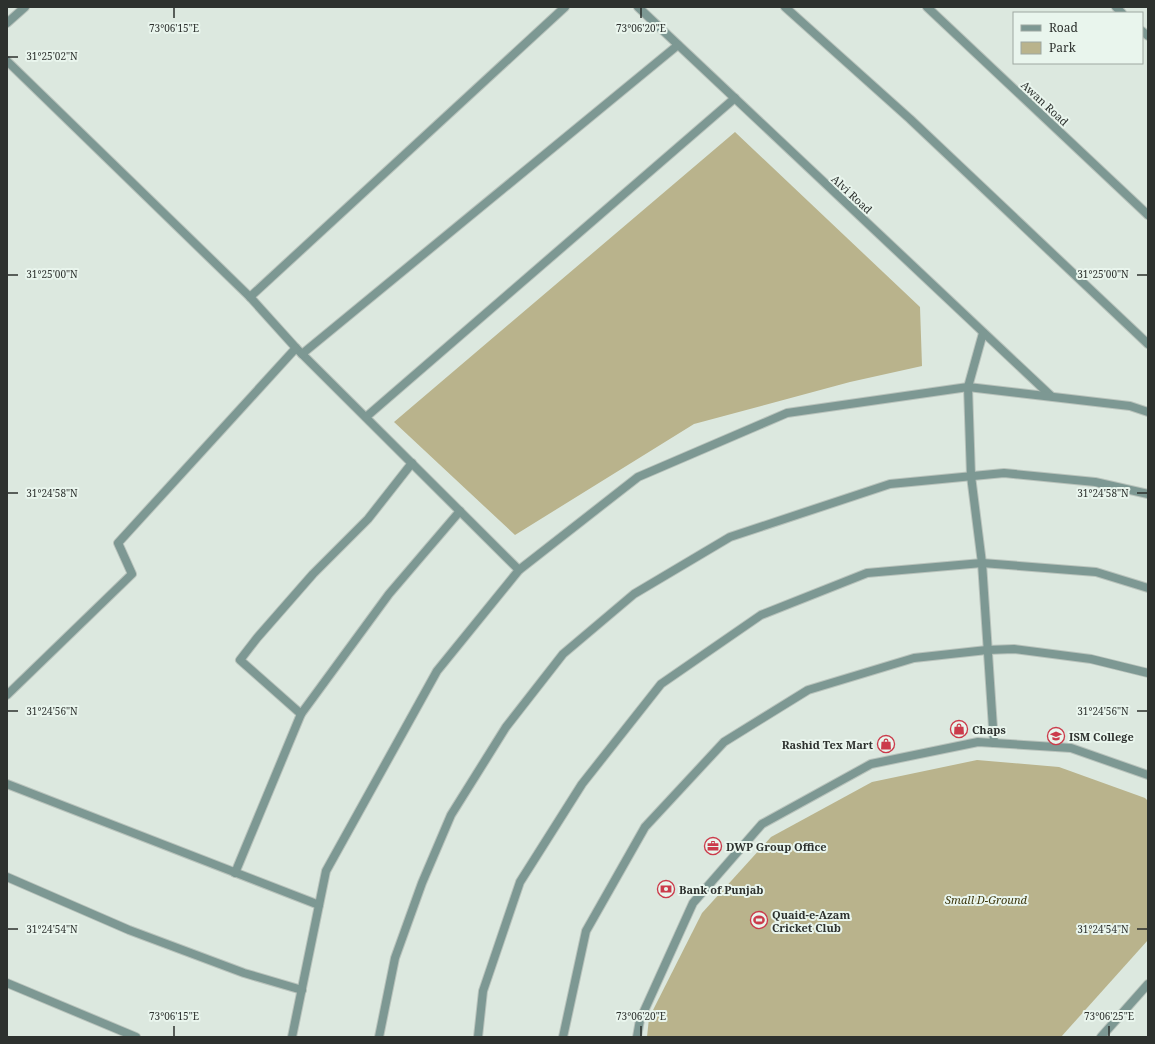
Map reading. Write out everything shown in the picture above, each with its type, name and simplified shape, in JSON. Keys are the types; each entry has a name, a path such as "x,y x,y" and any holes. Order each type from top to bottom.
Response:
{"street":[{"path":"7,23 25,7"},
{"path":"250,297 565,7"},
{"name":"Alvi Road","path":"638,7 1051,396"},
{"path":"785,7 910,119 1148,344"},
{"name":"Awan Road","path":"927,7 1148,215"},
{"path":"302,354 678,45"},
{"path":"7,61 250,297 296,348 519,570"},
{"path":"366,417 735,98"},
{"path":"983,333 968,388 971,476 982,562 994,743"},
{"path":"7,694 132,574 118,543 296,348"},
{"path":"292,1037 326,871 437,671 519,570 638,477 787,413 968,388 1051,396 1130,406 1148,412"},
{"path":"301,714 240,660 257,638 313,574 368,519 412,463"},
{"path":"379,1037 395,958 422,883 451,815 506,727 563,654 634,594 730,537 890,484 1004,473 1096,482 1148,494"},
{"path":"235,873 301,714 390,594 460,511"},
{"path":"478,1037 483,991 520,882 582,784 660,684 761,615 866,573 982,562 1096,572 1148,588"},
{"path":"563,1037 586,931 645,827 724,742 808,690 914,658 987,650 1014,649 1091,659 1148,673"},
{"path":"637,1037 640,1020 694,903 762,824 871,764 978,742 1071,748 1148,775"},
{"path":"7,784 319,905"},
{"path":"7,878 129,930 244,973 302,990"},
{"path":"7,983 118,1033 136,1037"},
{"path":"1101,1037 1148,984"}],"green space":[{"path":"735,132 920,307 922,366 850,382 694,424 515,535 394,422"},
{"name":"Small D-Ground","path":"977,760 1059,767 1145,798 1148,801 1148,940 1061,1037 647,1037 649,1018 702,913 771,837 872,782"}],"place":[{"name":"Chaps","path":"959,729"},
{"name":"ISM College","path":"1056,736"},
{"name":"Rashid Tex Mart","path":"886,744"},
{"name":"DWP Group Office","path":"713,846"},
{"name":"Bank of Punjab","path":"666,889"},
{"name":"Quaid-e-Azam Cricket Club","path":"759,920"}]}
